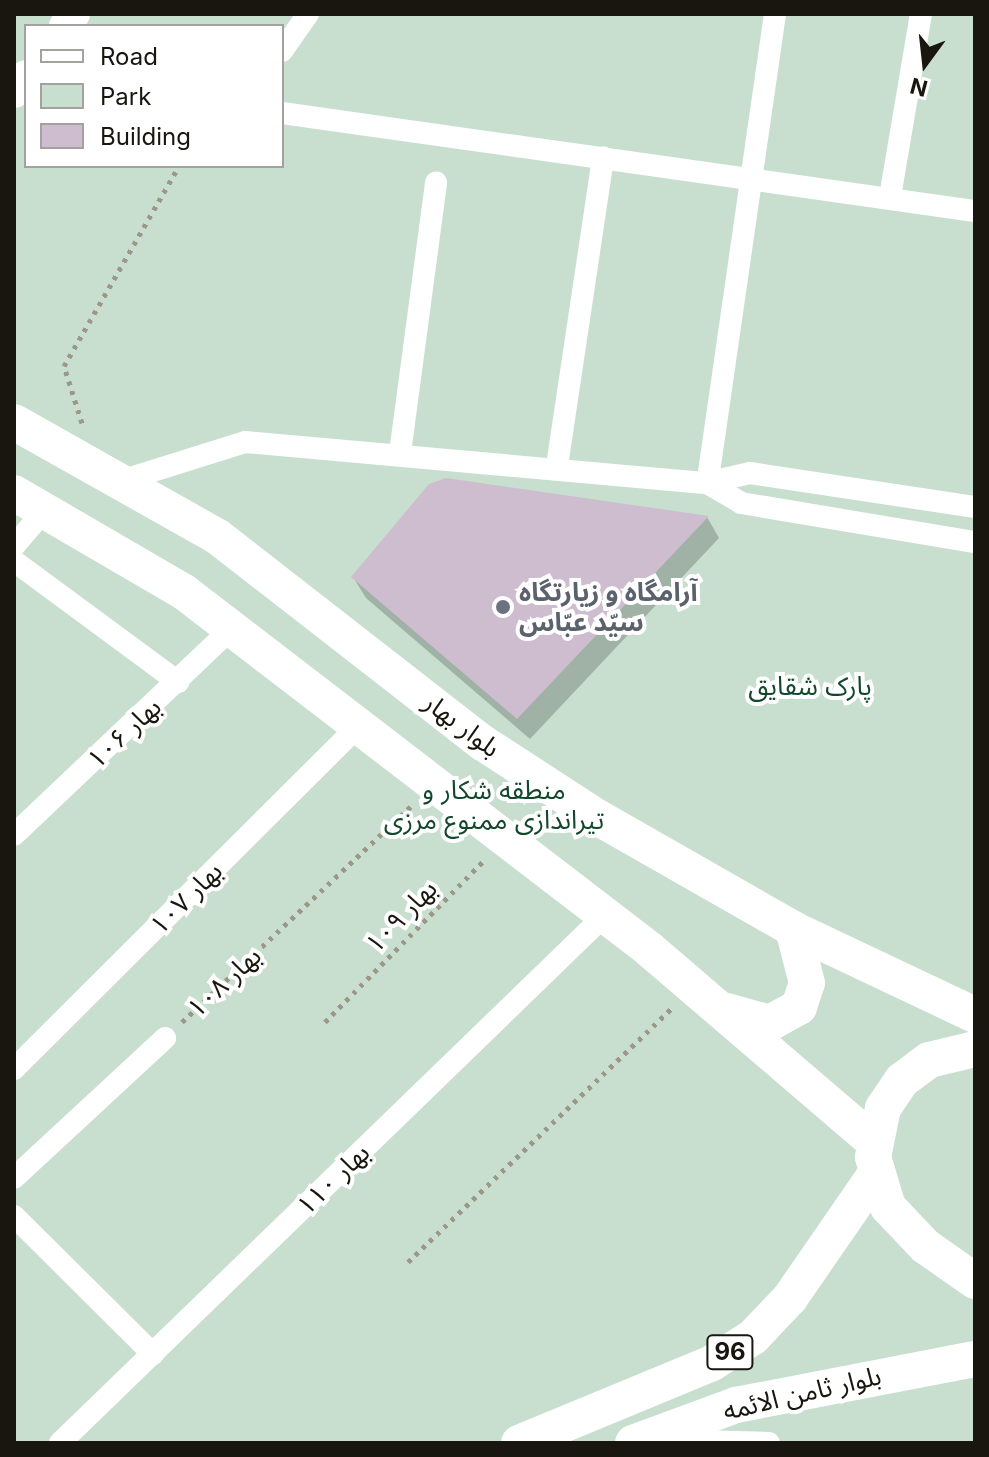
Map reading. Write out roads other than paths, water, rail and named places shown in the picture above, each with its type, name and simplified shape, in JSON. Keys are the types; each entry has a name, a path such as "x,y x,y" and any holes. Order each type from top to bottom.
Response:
{"main road":[{"name":"بلوار بهار","path":"14,422 110,473 218,537 483,743 793,929 975,1015"},
{"path":"30,502 232,628 694,986 874,1159 904,1225 975,1281"},
{"path":"722,1010 770,1023 799,1007 807,983 793,929"},
{"name":"96","path":"874,1159 883,1108 902,1080 929,1060 975,1049"},
{"name":"بلوار ثامن الائمه","path":"519,1443 712,1363 753,1337 790,1298 874,1159"},
{"name":"بلوار ثامن الائمه","path":"637,1441 779,1395 975,1359"}],"street":[{"path":"284,48 308,14"},
{"path":"707,483 756,179 775,14"},
{"path":"890,197 921,14"},
{"path":"284,113 975,211"},
{"path":"557,466 603,157"},
{"path":"400,453 436,182"},
{"path":"110,473 245,442 557,466 707,483 750,473 975,507"},
{"path":"707,483 741,503 975,542"},
{"path":"14,546 30,502"},
{"path":"14,561 178,682"},
{"name":"بهار ۱۰۶","path":"14,835 232,628"},
{"name":"بهار ۱۰۷","path":"14,1069 358,726"},
{"name":"بهار ۱۱۰","path":"60,1443 605,915"},
{"name":"بهار ۱۰۸","path":"14,1178 165,1038"},
{"path":"14,1216 153,1354"},
{"path":"637,1441 769,1443"}],"place":[{"name":"آرامگاه و زیارتگاه سیّد عبّاس","path":"503,607"}],"park label":[{"name":"پارک شقایق","path":"810,686"},
{"name":"منطقه شکار و تیراندازی ممنوع مرزی","path":"494,805"}]}
